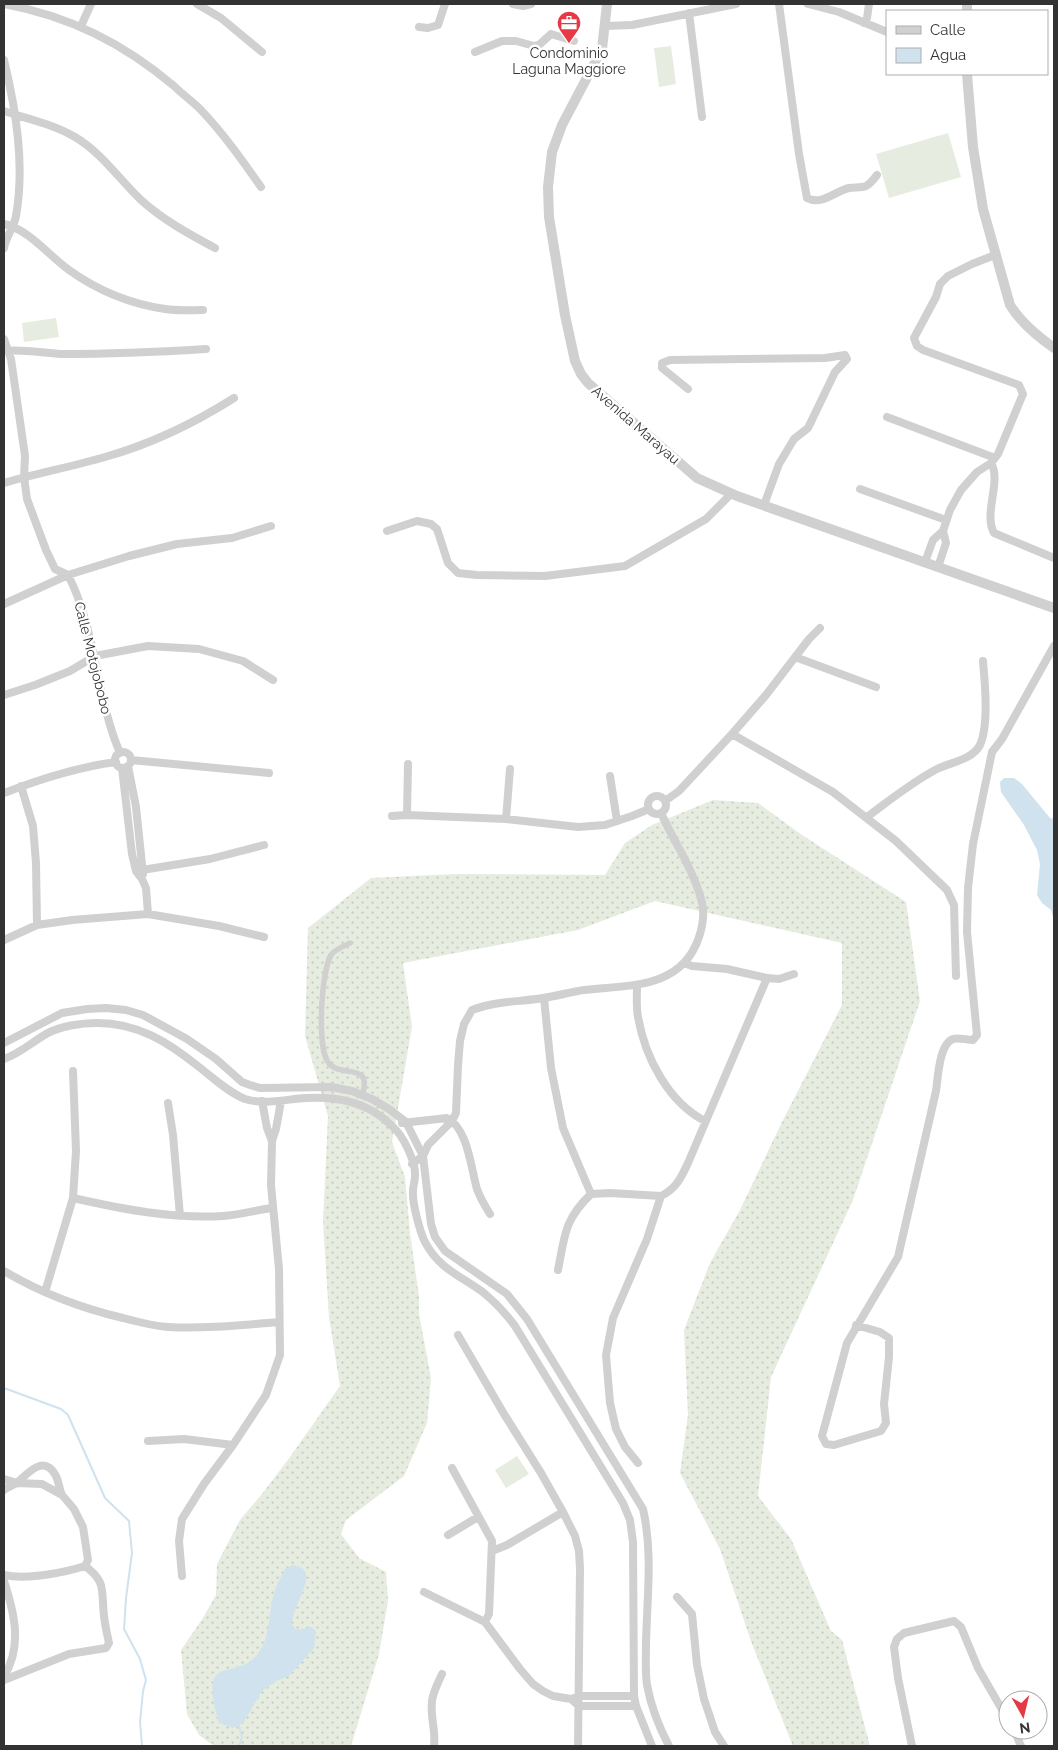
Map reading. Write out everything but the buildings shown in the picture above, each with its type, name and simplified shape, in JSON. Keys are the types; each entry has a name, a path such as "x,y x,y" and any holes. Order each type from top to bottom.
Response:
{"street":[{"path":"8,4 80,26 107,39 159,73 198,107 226,138 261,187"},
{"path":"80,26 91,4"},
{"path":"197,4 221,18 262,52"},
{"path":"419,27 428,28 438,25 445,4"},
{"path":"513,4 523,6 531,4"},
{"name":"Avenida Marayau","path":"607,4 602,49 562,125 552,152 548,187 549,217 565,314 575,361 581,374 596,391 696,478 732,494 1054,608"},
{"path":"605,26 632,26 689,12 736,4"},
{"path":"779,4 799,154 807,198 819,200 846,189 864,187 877,175"},
{"path":"808,4 839,12 886,32"},
{"path":"864,23 867,18 869,4"},
{"path":"689,12 702,117"},
{"path":"475,52 502,41 516,41 534,46 539,45 551,34 574,41"},
{"path":"4,60 15,115 19,188 14,227 5,242 4,248"},
{"path":"967,75 973,147 982,209 1010,305 1016,316 1026,326 1054,348"},
{"path":"4,112 56,127 90,147 142,200 167,220 215,248"},
{"path":"4,224 14,227 86,281 108,292 132,301 167,310 203,310"},
{"path":"938,567 946,543 943,531 946,520 961,490 977,472 998,454 1023,394 1019,384 923,350 917,346 914,338 936,297 940,284 948,276 995,255"},
{"name":"Calle Motojobobo","path":"4,340 6,350 11,359 21,427 27,499 55,569 68,575 77,594 90,630 100,687 113,736 120,753"},
{"path":"6,350 59,354 152,353 206,349"},
{"path":"688,389 662,368 662,363 670,360 824,358 845,355 847,359 835,372 808,428 794,439 779,464 764,505"},
{"path":"824,358 834,364 835,372"},
{"path":"4,483 106,457 162,437 202,418 234,398"},
{"path":"887,417 993,460"},
{"path":"993,460 994,474 990,523 994,533 1054,558"},
{"path":"860,489 946,520"},
{"path":"387,531 417,521 431,524 437,529 448,562 458,573 545,576 625,566 706,519 732,494"},
{"path":"4,604 68,575 129,556 168,546 232,538 271,526"},
{"path":"925,562 934,540 943,531"},
{"path":"665,801 679,791 732,734 820,628"},
{"path":"4,695 70,671 95,656 148,646 199,649 243,661 273,680"},
{"path":"856,1325 880,1332 889,1338 884,1404 886,1423 881,1431 834,1445 826,1444 822,1436 847,1343 856,1325 898,1257 936,1091 939,1065 946,1044 957,1038 973,1040 977,1035 967,932 968,888 975,834 992,752 1002,739 1054,646"},
{"path":"795,657 876,687"},
{"path":"867,817 902,790 937,769 974,754 980,744 984,725 983,661"},
{"path":"732,734 833,792 896,841 947,890 954,905 956,976"},
{"path":"124,764 116,758 120,753 128,754 124,764 132,854 146,888 148,914"},
{"path":"4,792 97,764 269,773"},
{"path":"407,815 408,764"},
{"path":"506,819 510,769"},
{"path":"610,776 617,821"},
{"path":"21,786 32,826 36,863 37,926"},
{"path":"660,796 665,801 666,808 661,813 654,814 649,809 649,802 653,797 660,796"},
{"path":"392,816 506,819 578,827 605,825 649,809"},
{"path":"412,1164 423,1156 428,1145 452,1121 456,1114 460,1041 467,1016 472,1010 485,1006 544,998 583,990 637,986 676,970 694,950 703,925 702,900 661,813"},
{"path":"140,871 210,859 264,844"},
{"path":"4,940 37,926 72,920 148,914 220,926 264,937"},
{"path":"350,943 332,953 328,963 322,997 322,1033 327,1062 335,1069 360,1074 364,1081 362,1095"},
{"path":"684,963 692,966 727,969 766,978 779,979 794,974"},
{"path":"558,1270 570,1218 578,1206 591,1194 610,1192 661,1196 670,1192 677,1185 766,978"},
{"path":"637,986 638,1016 645,1043 654,1066 678,1101 694,1116 705,1121"},
{"path":"544,998 551,1068 563,1128 591,1194"},
{"path":"4,1043 62,1013 106,1008 126,1010 160,1023 209,1055 242,1082 255,1086 332,1087 372,1099 406,1122 423,1156 430,1216 435,1237 446,1251 507,1294 527,1319 643,1509 650,1568 646,1654 647,1684 660,1730 669,1746"},
{"path":"4,1059 47,1033 75,1025 97,1023 124,1026 143,1030 153,1035 245,1099 262,1101 304,1098 344,1099 364,1106 392,1124 407,1147 416,1177 412,1192 419,1227 430,1251 446,1268 483,1292 507,1315 623,1503 630,1520 634,1573 634,1696 636,1706 652,1746"},
{"path":"184,1056 192,1043"},
{"path":"197,1065 209,1055"},
{"path":"46,1292 73,1198 76,1151 73,1071"},
{"path":"182,1576 179,1540 182,1519 266,1395 280,1355 279,1269 272,1208 272,1141 281,1100"},
{"path":"262,1101 267,1128 272,1141"},
{"path":"168,1103 173,1135 180,1216"},
{"path":"392,1124 447,1118 452,1121 463,1139 477,1190 490,1214"},
{"path":"638,1463 625,1447 616,1429 610,1403 606,1354 613,1318 646,1239 661,1196"},
{"path":"73,1198 134,1210 180,1216 223,1216 272,1208"},
{"path":"4,1271 46,1292 90,1310 167,1327 204,1328 279,1322"},
{"path":"458,1335 541,1473 575,1536 579,1551 580,1569 578,1746"},
{"path":"560,1400 572,1392"},
{"path":"148,1441 184,1439 234,1444"},
{"path":"4,1490 17,1483 28,1471 35,1467 43,1465 51,1470 56,1475 62,1495 74,1509 83,1527 88,1560 85,1566 60,1572 4,1575"},
{"path":"452,1468 492,1541 488,1614 485,1622"},
{"path":"4,1479 17,1483 42,1484 62,1495"},
{"path":"492,1551 508,1545 563,1512"},
{"path":"448,1535 478,1517"},
{"path":"4,1680 69,1654 106,1648 109,1643 101,1584 97,1576 85,1566"},
{"path":"4,1581 16,1623 15,1642 11,1660 4,1676"},
{"path":"424,1592 485,1622 533,1684 553,1696 571,1700 579,1706 636,1706"},
{"path":"677,1597 692,1614 697,1665 704,1699 715,1732 724,1746"},
{"path":"912,1746 898,1678 894,1647 897,1639 904,1633 954,1621 961,1628 978,1668 998,1703"},
{"path":"633,1654 646,1654"},
{"path":"434,1746 432,1698 442,1674"},
{"path":"571,1700 579,1696 634,1696"},
{"path":"648,1735 660,1730"}],"shaded area":[{"path":"671,46 676,84 659,87 654,48"},
{"path":"948,133 961,177 889,198 876,154"},
{"path":"56,318 59,337 24,342 22,323"},
{"path":"713,800 758,803 802,835 906,902 920,1001 853,1200 771,1377 758,1496 791,1539 831,1631 842,1640 870,1746 793,1746 752,1644 720,1549 680,1473 688,1415 684,1330 710,1263 740,1210 781,1124 842,1005 842,943 655,901 578,930 403,963 412,1027 392,1142 405,1177 410,1233 419,1297 419,1314 431,1378 427,1423 404,1476 346,1520 341,1534 359,1558 386,1572 388,1601 379,1654 351,1746 214,1746 199,1735 187,1714 181,1650 216,1595 217,1564 240,1520 290,1457 340,1386 329,1317 323,1222 328,1116 305,1036 308,928 371,878 457,874 605,875 625,843 652,825"},
{"path":"517,1456 529,1474 506,1488 495,1470"}],"water":[{"path":"1004,778 1014,778 1022,784 1050,818 1054,819 1054,921 1051,910 1042,903 1037,895 1040,864 1037,850 1024,825 1001,792 1000,782"},
{"path":"293,1565 304,1570 306,1580 294,1612 292,1625 297,1630 312,1627 316,1632 314,1648 289,1676 276,1681 262,1691 243,1723 233,1728 219,1723 213,1699 213,1684 216,1675 242,1666 252,1660 261,1649 268,1629 272,1599 276,1587 285,1569"}],"waterway":[{"path":"4,1388 61,1409 68,1415 105,1498 129,1521 132,1553 124,1629 140,1659 146,1680 140,1722 142,1746"},
{"path":"239,1726 242,1737 239,1746"}],"place":[{"name":"Condominio Laguna Maggiore","path":"569,44"}]}
